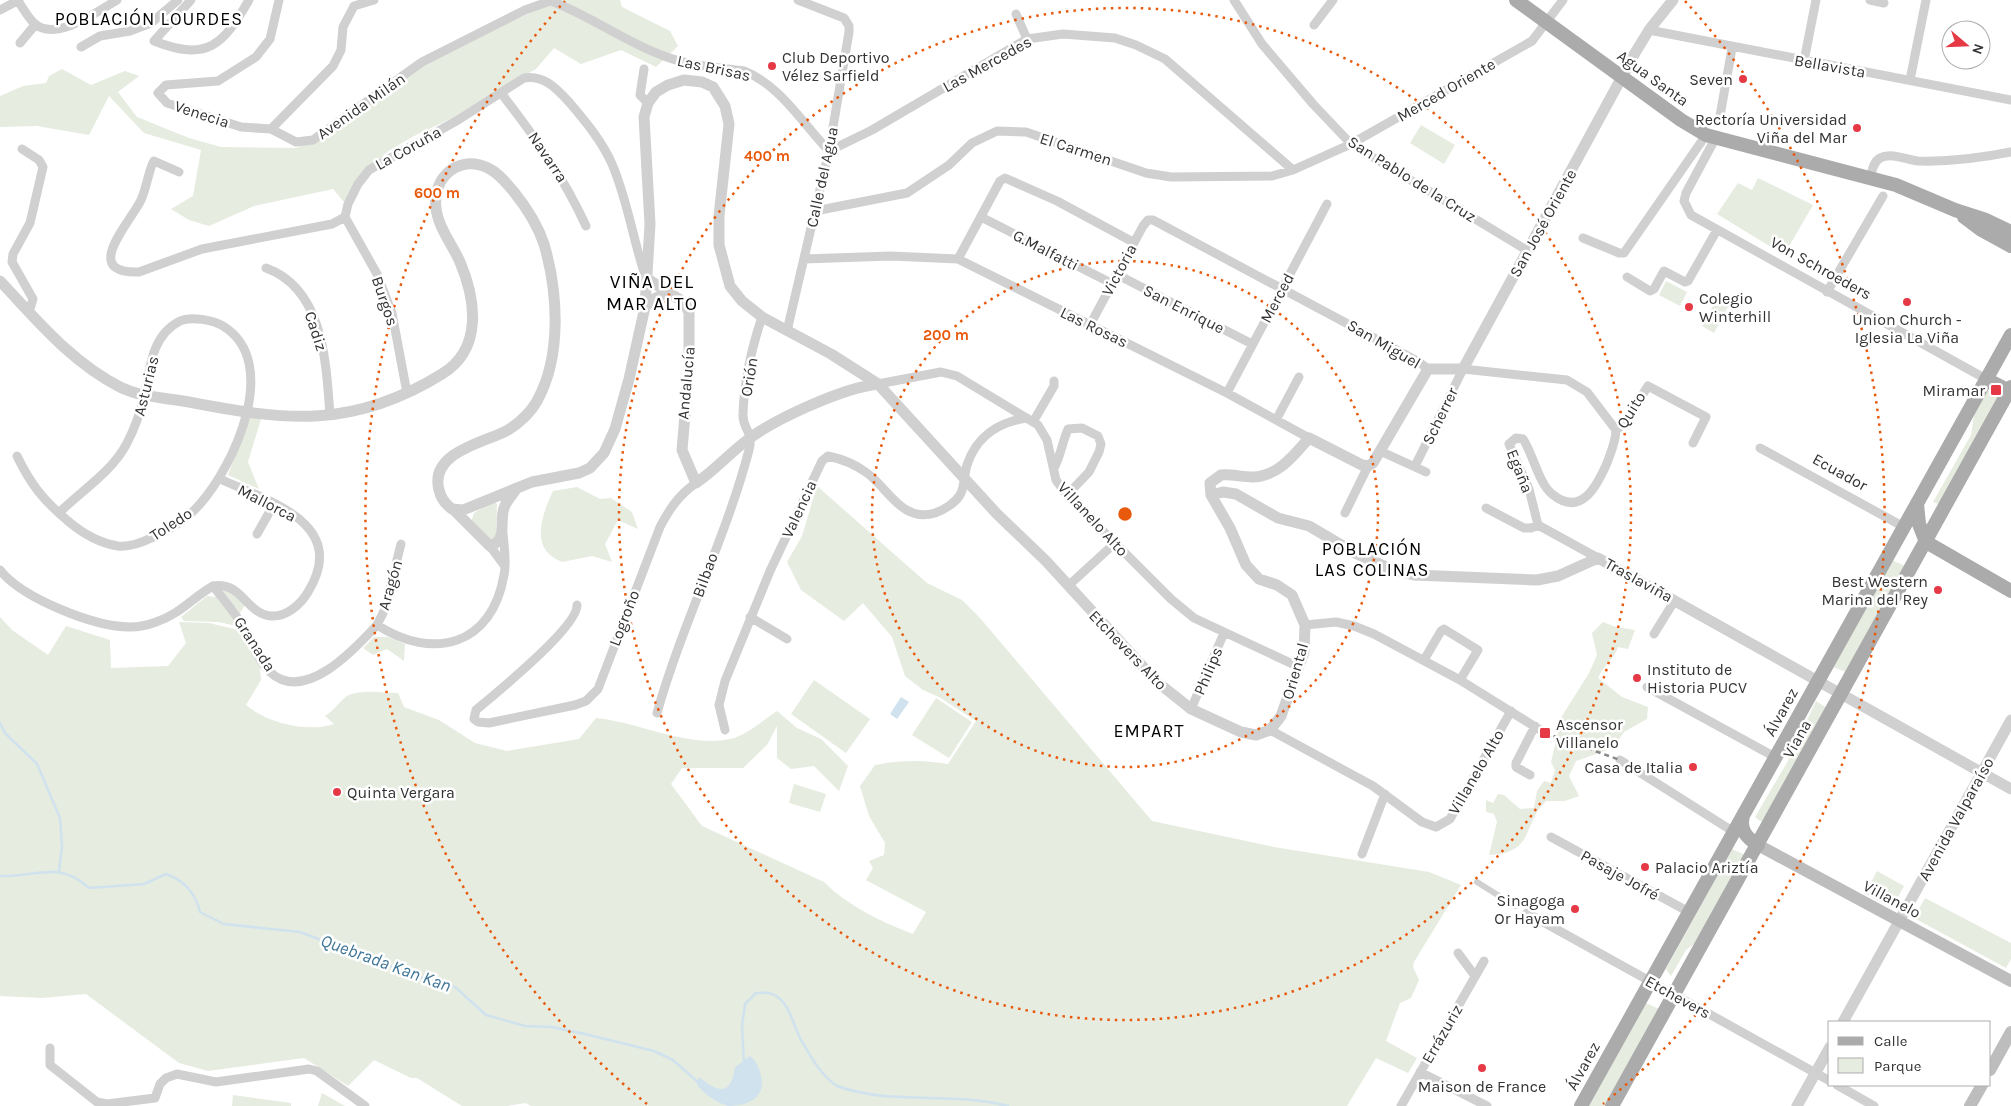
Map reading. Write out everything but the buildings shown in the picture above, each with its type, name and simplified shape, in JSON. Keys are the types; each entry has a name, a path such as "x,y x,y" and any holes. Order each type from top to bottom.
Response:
{"main road":[{"name":"Agua Santa","path":"1516,0 1546,24 1681,120 1711,136 1912,191 1955,210 1986,220 2011,232"},
{"name":"Agua Santa","path":"1955,210 1980,229 2011,246"},
{"name":"Álvarez","path":"1581,1106 2011,335"},
{"name":"Von Schroeders","path":"1986,380 2010,390"},
{"name":"Viana","path":"1612,1106 2010,390"},
{"path":"1917,503 1919,524 1926,542 2011,591"},
{"path":"1743,816 1742,825 1745,834 1758,845"},
{"name":"Villanelo","path":"1758,845 2011,981"},
{"path":"1991,1068 2011,1032"},
{"path":"1970,1106 1981,1086"}],"street":[{"path":"0,10 18,0 35,24 46,28 61,29 117,0"},
{"path":"81,47 100,36 130,32 151,23 178,0"},
{"path":"191,0 154,41 171,47 189,50 209,47 226,36 249,0"},
{"name":"Venecia","path":"271,129 241,127 167,103 158,93 166,85 218,81 256,57 270,39 279,0"},
{"path":"271,129 333,66 341,50 343,27 354,6 374,0"},
{"name":"Avenida Milán","path":"271,129 296,142 312,140 422,62 525,10 552,0"},
{"name":"Las Brisas","path":"552,0 573,9 636,44 681,62 744,71 752,74 769,84 829,151"},
{"name":"Calle del Agua","path":"787,331 829,151 849,32 844,18 798,0"},
{"name":"San Pablo de la Cruz","path":"1234,0 1262,44 1313,104 1351,144 1528,251"},
{"path":"1314,25 1334,0"},
{"name":"Merced Oriente","path":"1351,144 1532,41 1563,0"},
{"name":"San José Oriente","path":"1463,370 1622,77 1649,30 1673,0"},
{"path":"1804,61 1816,0"},
{"path":"1870,0 1884,3"},
{"path":"1910,80 1926,0"},
{"path":"1016,14 1027,39"},
{"path":"20,43 35,24"},
{"name":"Bellavista","path":"1649,30 1732,48 2011,100"},
{"name":"Las Mercedes","path":"829,151 872,130 1027,39 1063,34 1115,38 1136,45 1165,59 1293,170"},
{"path":"1720,116 1732,48"},
{"path":"455,511 474,506 532,482 580,473 590,468 604,454 614,429 629,379 644,307 650,224 644,117 648,103 640,95 644,69"},
{"name":"La Coruña","path":"345,217 348,204 358,184 369,170 501,94 524,78 534,76 545,80 558,90 596,136 612,164 623,193 646,278"},
{"name":"Etchevers Alto","path":"648,103 656,92 684,80 702,82 713,87 725,106 729,124 719,216 719,245 730,286 742,302 762,317 878,384 1156,681 1191,709 1249,734 1256,735 1270,730"},
{"name":"Navarra","path":"501,94 550,157 568,186 586,226"},
{"name":"El Carmen","path":"815,211 906,193 949,165 972,143 997,131 1026,132 1146,173 1171,177 1272,176 1293,170 1351,144"},
{"path":"1583,238 1619,253 1624,253 1711,136"},
{"name":"Von Schroeders","path":"1711,136 1684,201 1691,215 1986,380"},
{"path":"1347,156 1351,144"},
{"path":"22,149 38,160 43,167 30,223 13,254 12,262 33,299 29,312"},
{"path":"1870,178 1875,162 1880,158 1889,156 1916,161 1932,161 2011,152"},
{"path":"178,172 154,161 150,166 148,186 140,204 112,247 110,255 112,263 117,269 139,272 202,249 239,240 293,233 332,224 345,217"},
{"path":"0,281 66,351 93,371 121,387 144,394 248,413 281,417 330,415 370,407 407,393 446,371 462,353 473,331 473,309 468,286 459,261 438,218 435,198 437,185 441,177 450,169 460,164 485,166 495,172 518,198 543,242 553,289 552,358 547,383 535,405 522,420 509,429 451,456 440,469 438,485 441,497 447,506 455,511 490,546 504,565"},
{"path":"958,259 1000,181 1005,178 1057,200 1133,242"},
{"path":"1828,292 1883,196"},
{"name":"Merced","path":"1227,392 1327,204"},
{"name":"Burgos","path":"345,217 377,274 392,313 407,393"},
{"name":"G.Malfatti","path":"981,217 1111,284"},
{"name":"Victoria","path":"1090,325 1133,242 1148,220 1153,220"},
{"name":"San Miguel","path":"1153,220 1283,287 1419,362 1428,369 1463,370 1567,380 1586,392 1616,430"},
{"path":"1626,277 1650,291 1654,289 1661,272 1664,271 1685,282 1688,281 1717,230"},
{"name":"Las Rosas","path":"804,259 891,256 958,259 1227,392 1309,438 1368,466"},
{"name":"Cadiz","path":"266,268 278,273 292,283 305,298 320,335 325,362 330,415"},
{"name":"San Enrique","path":"1116,274 1252,344"},
{"name":"Andalucía","path":"646,278 666,293 685,303 690,313 689,368 682,450 696,482"},
{"path":"644,307 666,293"},
{"name":"Orión","path":"752,437 743,416 756,334 762,317"},
{"name":"Asturias","path":"59,513 105,471 127,445 137,422 152,353 163,335 180,321 199,319 218,323 234,333 242,344 248,362 250,385 248,413"},
{"path":"1345,513 1368,466 1373,463 1428,369"},
{"name":"Scherrer","path":"1417,462 1463,370"},
{"name":"Villanelo Alto","path":"878,384 941,372 957,376 1030,420 1047,440 1056,480 1067,495 1194,618 1300,666"},
{"path":"1276,420 1299,377"},
{"path":"964,478 977,444 988,433 1012,420 1030,420 1054,386 1054,381"},
{"name":"Logroño","path":"577,605 577,610 573,616 546,648 476,710 474,720 488,723 534,714 575,705 592,696 598,688 663,521 678,498 752,437 787,417 854,388 878,384"},
{"name":"Quito","path":"1593,490 1611,453 1616,430 1627,421 1647,386 1706,417 1694,444"},
{"name":"Toledo","path":"17,456 30,483 59,513 100,542 120,546 142,542 177,523 199,506 220,479 248,413"},
{"path":"1054,468 1063,451 1064,438 1068,429 1082,428 1098,436 1101,444 1094,464 1067,495"},
{"name":"Bilbao","path":"657,713 688,620 741,480 752,437"},
{"path":"1211,495 1210,482 1216,476 1226,474 1255,477 1266,474 1288,462 1309,438"},
{"name":"Egaña","path":"1538,525 1529,489 1509,446 1510,442 1516,438 1523,440 1527,444 1550,493 1562,501 1574,502 1585,498 1593,490"},
{"name":"Ecuador","path":"1760,448 1904,528"},
{"path":"1380,451 1426,472"},
{"name":"Valencia","path":"725,730 719,705 725,681 750,616 822,461 828,456 853,464 868,474 897,505 922,515 948,507 960,495 964,478"},
{"name":"Mallorca","path":"213,586 230,586 260,612 272,616 297,607 306,595 318,570 320,556 316,537 295,514 220,479"},
{"path":"377,625 404,640 425,645 440,645 469,634 486,620 496,602 505,574 504,506 517,488"},
{"name":"Traslaviña","path":"1211,495 1223,492 1236,494 1278,518 1309,526 1355,552 1394,570 1414,575 1537,580 1558,576 1598,558 2011,789"},
{"name":"Oriental","path":"1211,495 1230,528 1246,565 1259,578 1286,590 1292,595 1304,625 1304,652 1300,666 1281,716 1270,730"},
{"path":"497,496 504,506"},
{"path":"257,534 274,504"},
{"path":"466,524 474,506"},
{"path":"1486,508 1524,528 1538,525 1598,558"},
{"path":"490,546 499,542 503,533"},
{"path":"1068,586 1115,543"},
{"name":"Aragón","path":"377,625 384,611 401,544"},
{"path":"0,570 14,585 33,597 104,624 130,627 145,625 176,614 213,586"},
{"name":"Granada","path":"213,586 241,622 269,672 286,683 300,683 322,673 361,643 377,625"},
{"path":"1654,634 1675,600"},
{"path":"750,616 787,639"},
{"name":"Villanelo Alto","path":"1304,625 1336,622 1354,626 1460,680 1545,733"},
{"path":"1424,660 1441,630 1444,630 1478,650 1460,680"},
{"name":"Philips","path":"1191,709 1224,633"},
{"path":"1647,687 1776,757"},
{"name":"Villanelo Alto","path":"1386,794 1422,822 1436,827 1450,819 1511,711"},
{"name":"Avenida Valparaíso","path":"1844,1021 2011,720"},
{"path":"1530,774 1516,767 1516,762 1535,726"},
{"path":"1270,730 1386,794 1362,854"},
{"path":"1620,760 1734,832"},
{"name":"Pasaje Jofré","path":"1551,837 1689,912"},
{"path":"1477,882 1515,906"},
{"name":"Etchevers","path":"1527,913 1828,1080"},
{"path":"1458,953 1475,976"},
{"name":"Errázuriz","path":"1401,1106 1484,961"},
{"path":"50,1048 50,1065 97,1102 107,1104 155,1098 160,1084 166,1078 177,1074 216,1082 309,1069 317,1071 365,1106"},
{"path":"1797,1106 1828,1050"},
{"path":"1420,1072 1488,1106"},
{"path":"1839,1086 1874,1106"}],"green space":[{"path":"560,0 620,0 622,7 670,31 678,46 656,67 621,50 581,64 554,48 536,69 504,86 465,112 412,137 387,152 365,173 344,202 333,189 254,206 209,226 189,220 171,209 193,196 201,150 144,133 109,96 89,135 37,126 0,127 0,96 23,86 46,83 49,76 62,69 91,85 125,71 139,76 118,92 137,117 189,138 221,147 296,148 324,136 422,66 462,43"},
{"path":"1421,125 1455,145 1444,164 1410,143"},
{"path":"1758,178 1813,205 1784,255 1717,214 1738,183 1752,190"},
{"path":"1666,281 1687,292 1680,306 1659,295"},
{"path":"1717,298 1729,305 1714,333 1702,326"},
{"path":"1988,389 1999,397 1939,504 1933,502 1971,435 1974,416"},
{"path":"250,417 261,419 248,462 259,489 228,475"},
{"name":"Quinta Vergara","path":"817,486 927,583 962,600 980,618 1152,821 1274,847 1429,872 1461,885 1414,962 1413,967 1419,980 1411,998 1400,1003 1386,1041 1417,1058 1408,1073 1376,1058 1347,1106 531,1106 526,1103 507,1106 462,1106 417,1078 411,1078 374,1060 348,1086 304,1058 208,1071 179,1063 86,994 42,998 0,996 0,617 12,630 48,655 66,626 110,640 111,668 168,666 186,643 179,622 209,623 239,630 259,658 261,680 246,705 265,717 300,727 324,727 334,724 325,716 349,695 367,692 398,693 404,707 439,720 475,743 507,751 579,739 596,718 697,740 714,741 730,739 748,731 777,711 797,728 821,739 848,766 839,791 814,766 791,769 777,758 777,726 767,745 743,768 682,768 671,784 702,826 824,882 854,906 913,934 926,912 866,880 873,868 869,861 884,855 885,843 869,816 860,786 875,765 911,761 948,764 976,721 939,697 923,690 905,676 892,637 863,603 844,621 801,590 787,562 802,536"},
{"path":"577,487 600,499 611,498 632,512 638,529 618,520 605,544 612,562 592,556 562,562 550,554 544,546 541,539 542,522 553,491"},
{"path":"494,501 497,504 496,537 491,541 471,522 474,513"},
{"path":"1892,560 1905,566 1846,672 1833,667"},
{"path":"224,588 245,605 240,613 223,592"},
{"path":"207,596 216,597 241,627 218,622 184,621 181,617"},
{"path":"1603,622 1616,627 1635,630 1628,649 1618,647 1598,678 1622,697 1648,707 1647,719 1624,732 1613,748 1576,761 1569,776 1579,796 1565,801 1546,801 1534,818 1521,843 1514,849 1504,853 1489,855 1497,822 1494,814 1486,812 1486,800 1493,803 1498,794 1504,795 1520,809 1534,808 1537,791 1544,781 1551,783 1555,770 1551,762 1562,716 1589,673 1597,655 1592,633"},
{"path":"374,637 388,637 405,644 404,661 387,649 373,655 363,648"},
{"path":"814,680 870,719 846,753 791,714"},
{"path":"936,698 972,722 949,758 912,735"},
{"path":"1816,701 1827,708 1766,821 1760,821 1755,817 1788,761"},
{"path":"794,784 826,794 820,812 789,803"},
{"path":"1732,849 1745,855 1699,940 1686,950 1671,976 1666,969"},
{"path":"1877,871 1904,886 1892,908 1865,894"},
{"path":"1925,898 2011,943 2011,959 2006,968 1914,918"},
{"path":"1646,1003 1659,1009 1605,1106 1589,1106"},
{"path":"322,1093 345,1106 318,1106"},
{"path":"233,1095 291,1103 291,1106 232,1106"}],"water":[{"path":"901,697 909,702 897,719 890,714"},
{"path":"750,1056 758,1065 762,1080 760,1093 751,1101 744,1104 725,1105 711,1098 697,1085 699,1077 713,1087 723,1089 727,1087 731,1083 735,1067"}],"waterway":[{"path":"0,723 5,733 37,764 60,818 62,847 59,871"},
{"name":"Quebrada Kan Kan","path":"0,876 57,872 68,874 89,888 144,884 166,874 184,884 196,899 200,912 224,924 300,932 416,976 455,987 486,1015 525,1026 552,1027 654,1051 673,1060 699,1083"},
{"path":"744,1064 742,1026 745,1004 756,993 769,993 778,997 786,1006 811,1058 826,1077 837,1086 879,1095 964,1099 1008,1106"}],"railway":[{"path":"1545,733 1620,760"}],"place":[{"name":"Club Deportivo Vélez Sarfield","path":"772,66"},
{"name":"Seven","path":"1743,79"},
{"name":"Rectoría Universidad Viña del Mar","path":"1857,128"},
{"name":"Union Church - Iglesia La Viña","path":"1907,302"},
{"name":"Colegio Winterhill","path":"1689,307"},
{"name":"Miramar","path":"1996,390"},
{"name":"Best Western Marina del Rey","path":"1938,590"},
{"name":"Instituto de Historia PUCV","path":"1637,678"},
{"name":"Ascensor Villanelo","path":"1545,733"},
{"name":"Casa de Italia","path":"1693,767"},
{"name":"Quinta Vergara","path":"337,792"},
{"name":"Palacio Ariztía","path":"1645,867"},
{"name":"Sinagoga Or Hayam","path":"1575,909"},
{"name":"Maison de France","path":"1482,1068"}],"district":[{"name":"POBLACIÓN LOURDES","path":"149,19"},
{"name":"VIÑA DEL MAR ALTO","path":"652,293"},
{"name":"POBLACIÓN LAS COLINAS","path":"1372,559"},
{"name":"EMPART","path":"1149,731"}]}
